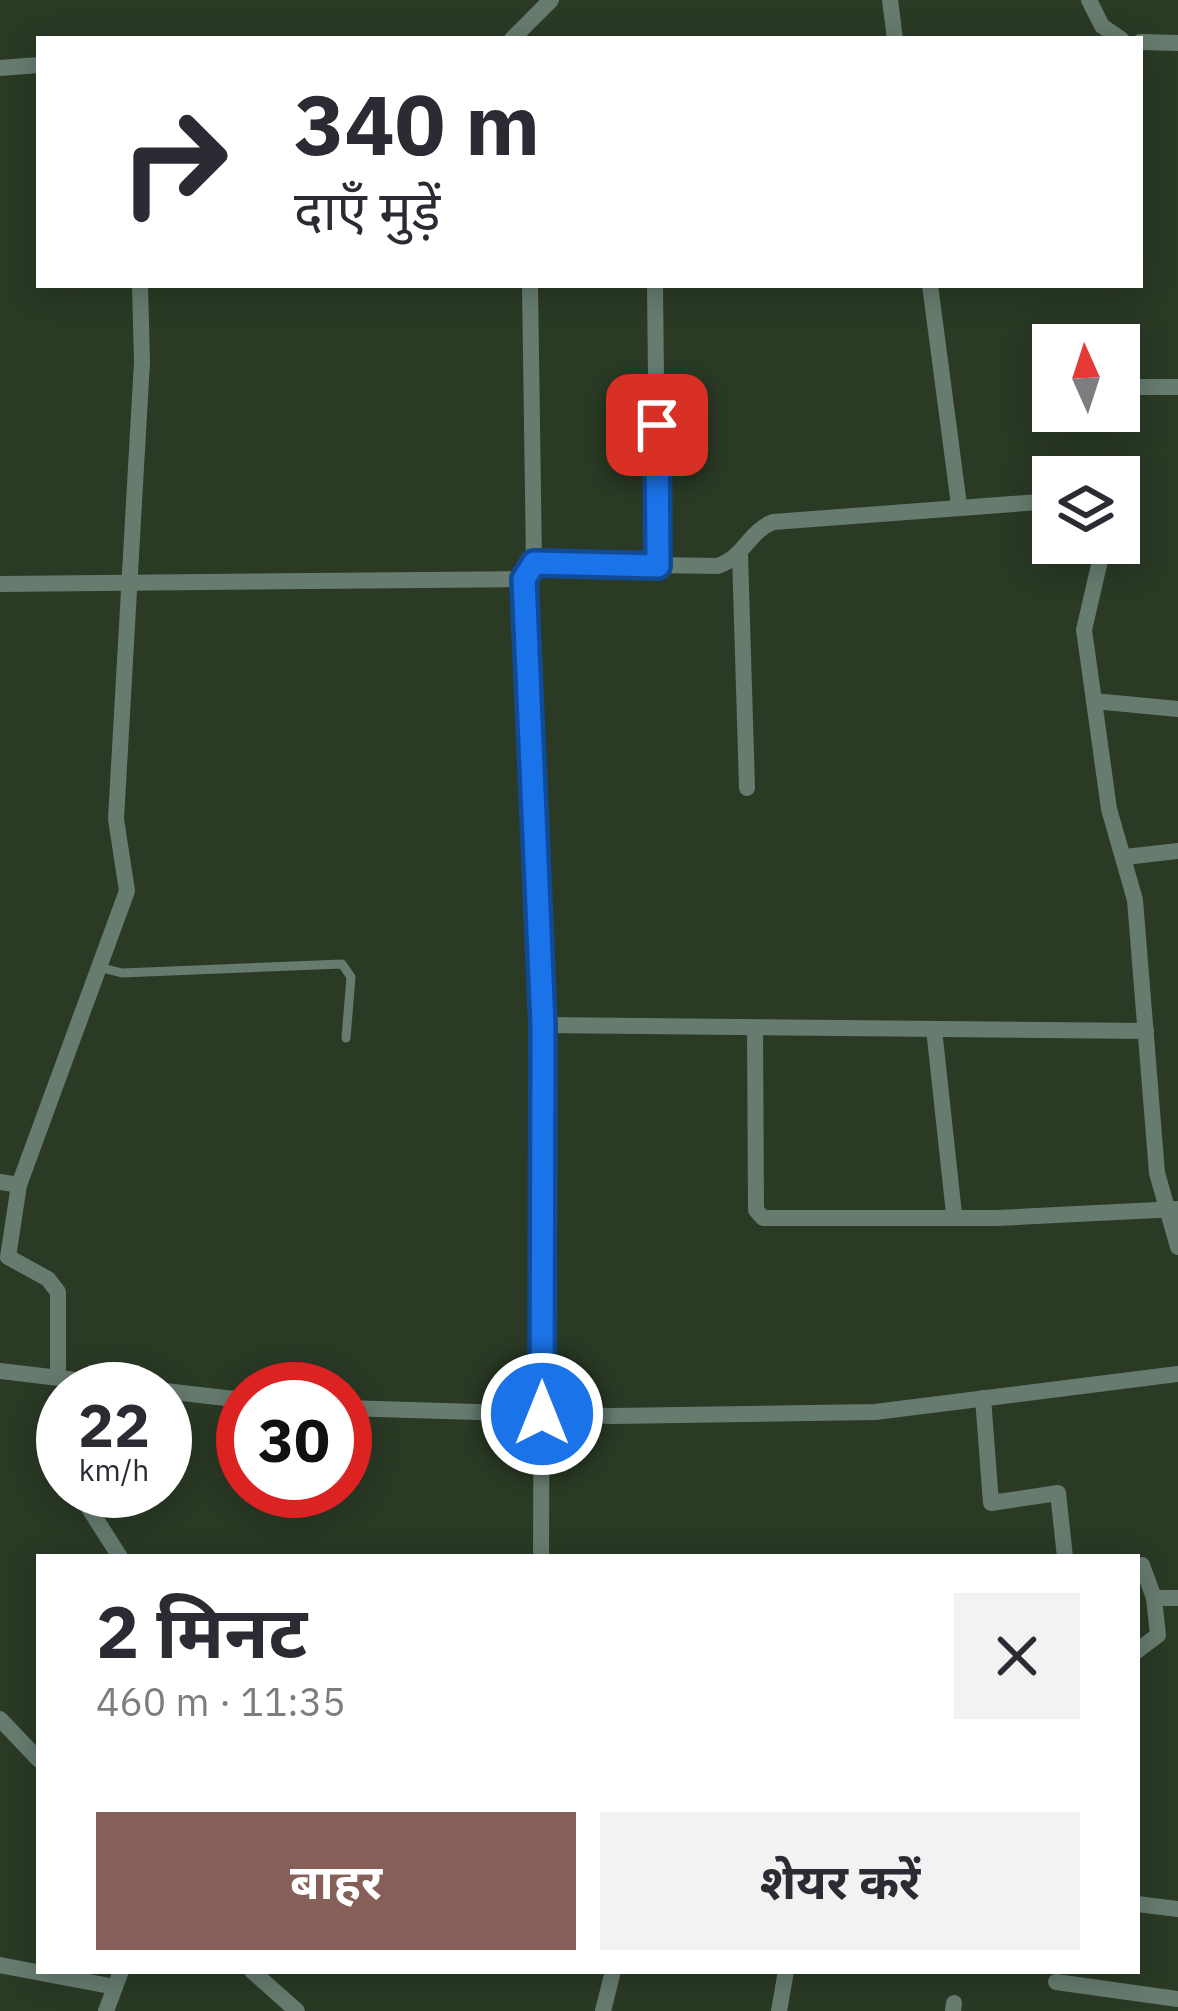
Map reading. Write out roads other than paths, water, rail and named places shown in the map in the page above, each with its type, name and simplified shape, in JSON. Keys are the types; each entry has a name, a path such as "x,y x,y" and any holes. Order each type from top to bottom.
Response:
{"street":[{"path":"515,36 551,0"},
{"path":"890,0 895,36"},
{"path":"1089,0 1102,26 1117,36"},
{"path":"1143,42 1178,43"},
{"path":"0,68 36,65"},
{"path":"66,1362 58,1292 48,1279 8,1257 9,1184 102,968 127,891 116,819 142,362 140,288"},
{"path":"530,288 529,571 543,1025 541,1554"},
{"path":"656,288 658,566"},
{"path":"930,288 959,505"},
{"path":"1140,387 1178,387"},
{"path":"0,584 254,585 717,566 740,554 756,531 773,522 1032,502"},
{"path":"740,554 747,788"},
{"path":"1099,564 1084,630 1109,809 1135,900 1154,1154 1173,1209 1178,1247"},
{"path":"1094,701 1178,709"},
{"path":"1125,857 1178,851"},
{"path":"543,1025 1146,1031"},
{"path":"755,1028 758,1215 998,1218 1173,1209"},
{"path":"934,1029 954,1214"},
{"path":"0,1371 36,1377"},
{"path":"372,1409 542,1414 875,1412 1178,1374"},
{"path":"982,1398 991,1503 1058,1493 1065,1554"},
{"path":"95,1518 118,1554"},
{"path":"1140,1565 1154,1598 1158,1635 1140,1649"},
{"path":"1154,1598 1178,1598"},
{"path":"0,1719 36,1757"},
{"path":"1140,1904 1178,1909"},
{"path":"0,1965 36,1969"},
{"path":"76,1974 118,1979 106,2011"},
{"path":"255,1974 297,2011"},
{"path":"603,2011 612,1974"},
{"path":"779,2011 785,1974"},
{"path":"1056,1982 1178,1999"}],"lane":[{"path":"102,968 122,973 342,964 351,977 346,1038"}]}
